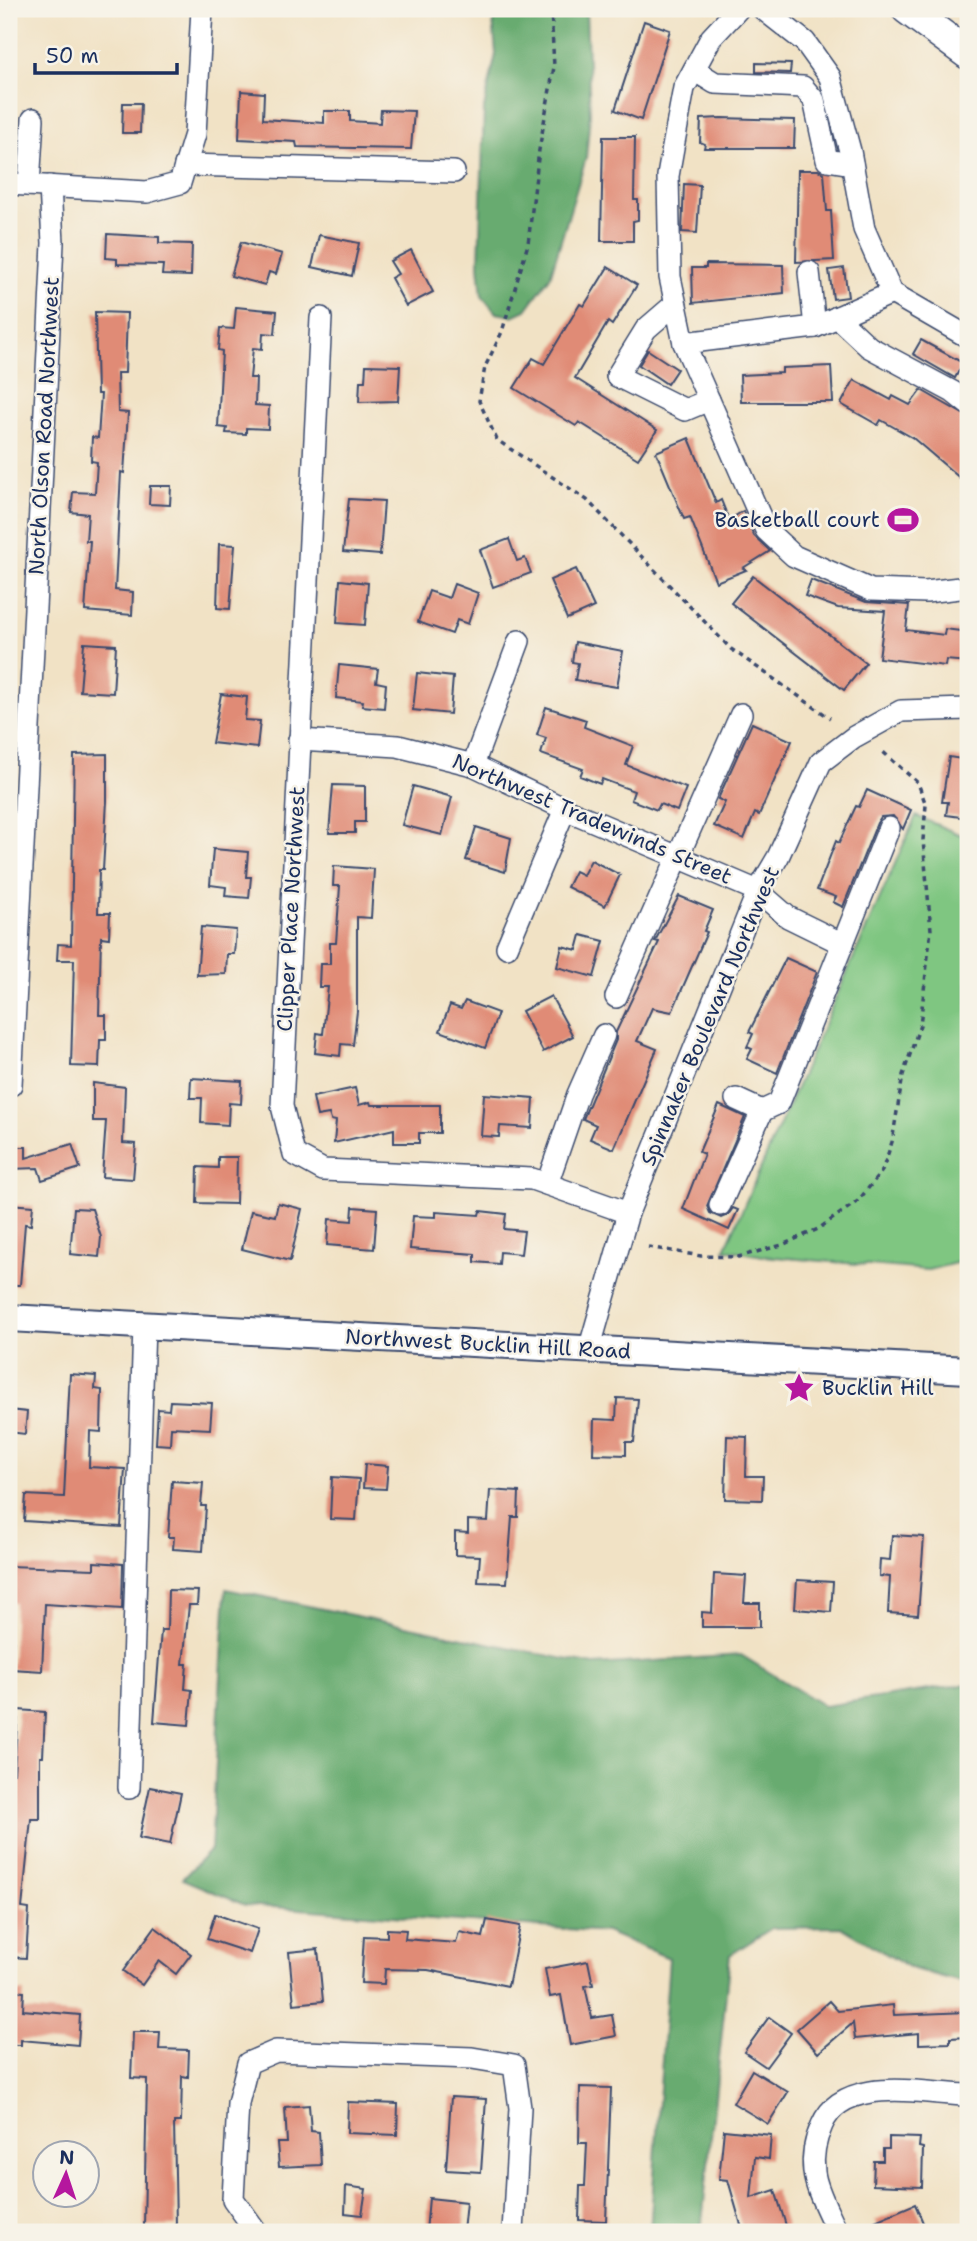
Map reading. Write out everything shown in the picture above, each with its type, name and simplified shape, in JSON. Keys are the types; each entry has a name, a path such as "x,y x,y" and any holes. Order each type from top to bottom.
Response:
{"highway":[{"path":"907,9 968,54"},
{"path":"936,9 968,39"}],"main road":[{"name":"Northwest Bucklin Hill Road","path":"9,1318 968,1370"}],"street":[{"path":"29,185 147,192 180,183 195,134 202,9"},
{"path":"737,9 711,38 684,88 668,176 670,277 684,343 766,530 794,556 871,590 926,592 968,587"},
{"path":"763,9 805,42 830,77 852,164 864,229 892,293 968,337"},
{"path":"694,70 715,83 803,87 814,100 827,160 852,164"},
{"name":"North Olson Road Northwest","path":"11,1085 52,243 29,185 33,119"},
{"path":"185,166 454,172"},
{"path":"809,272 815,327"},
{"path":"684,343 815,327 892,293"},
{"path":"675,303 646,328 617,376 685,410 709,400"},
{"path":"837,317 869,347 953,392 968,404"},
{"name":"Clipper Place Northwest","path":"321,318 282,1106 295,1154 323,1170 532,1179 628,1213"},
{"path":"473,765 519,641"},
{"name":"Spinnaker Boulevard Northwest","path":"589,1350 628,1213 758,891 821,762 854,737 901,711 968,709"},
{"path":"616,997 741,714"},
{"name":"Northwest Tradewinds Street","path":"299,740 398,746 473,765 565,809 758,891 788,917 843,944"},
{"path":"507,947 565,809"},
{"path":"720,1205 762,1111 779,1103 889,828"},
{"path":"547,1184 578,1094 604,1035"},
{"path":"736,1099 762,1111"},
{"path":"129,1788 144,1325"},
{"path":"256,2231 233,2199 238,2103 248,2063 276,2050 472,2058 514,2065 520,2108 513,2232"},
{"path":"837,2232 814,2173 815,2142 828,2110 853,2094 882,2090 968,2095"}],"path":[{"path":"551,9 554,67 539,150 528,244 502,332 485,368 479,401 497,440 587,500 731,649 830,719"},
{"path":"648,1247 701,1256 738,1257 782,1245 818,1229 858,1201 882,1171 892,1142 903,1074 919,1025 931,930 923,839 926,805 918,783 882,751"}],"green space":[{"path":"492,9 586,9 590,114 586,158 550,277 526,310 513,316 496,313 482,296 479,265 484,108 496,54"},
{"path":"916,816 968,838 968,1260 928,1270 763,1256 725,1249"},
{"path":"226,1589 594,1665 741,1655 824,1706 968,1684 968,1984 910,1968 841,1927 772,1928 730,1955 701,2232 650,2232 669,1958 606,1932 245,1905 182,1879 211,1849"}],"building":[{"path":"644,21 670,30 641,120 615,110"},
{"path":"756,63 791,64 790,73 756,72"},
{"path":"241,91 264,93 263,119 324,123 324,111 350,111 350,121 380,123 381,110 414,111 411,149 297,147 296,142 239,139"},
{"path":"123,103 141,103 140,133 122,133"},
{"path":"701,119 795,120 794,148 704,148 705,144 700,142"},
{"path":"603,137 635,137 634,200 638,200 638,220 633,221 633,241 601,241"},
{"path":"798,170 818,170 824,173 827,211 831,211 834,260 796,262"},
{"path":"684,184 700,185 697,233 682,232"},
{"path":"107,234 159,237 159,243 192,244 191,276 162,275 163,265 117,264 117,259 106,258"},
{"path":"319,235 359,243 352,276 312,267"},
{"path":"241,242 282,254 276,274 269,272 265,285 231,276"},
{"path":"411,250 433,292 406,306 391,278 398,274 390,261"},
{"path":"706,264 783,265 784,293 693,303 692,268 706,268"},
{"path":"608,267 637,285 612,325 608,322 575,378 657,430 638,459 579,422 576,426 514,388 533,358 544,364 580,304 584,306"},
{"path":"844,268 848,297 833,299 829,270"},
{"path":"236,307 277,311 275,334 263,333 262,349 253,348 250,378 256,378 255,405 269,406 268,429 246,428 246,434 226,433 227,428 218,427 222,351 218,350 220,328 234,329"},
{"path":"95,312 127,313 125,373 117,373 118,412 128,413 124,473 121,472 115,590 133,592 132,615 85,611 90,541 86,541 88,514 71,512 73,492 95,493 97,462 91,461 92,437 98,438 101,394 97,394"},
{"path":"921,340 963,363 955,378 913,354"},
{"path":"648,350 677,369 667,384 639,365"},
{"path":"366,365 400,366 398,401 359,402 360,381 365,381"},
{"path":"831,366 833,402 741,402 740,375 782,373 782,368"},
{"path":"854,380 891,400 893,396 910,405 921,390 968,417 968,485 913,438 881,420 878,425 841,404"},
{"path":"689,438 716,503 721,500 729,520 743,511 754,536 770,551 743,568 746,570 716,582 690,517 684,519 656,452"},
{"path":"150,486 171,486 170,505 149,504"},
{"path":"349,499 384,501 380,555 343,552"},
{"path":"509,539 517,561 525,558 531,573 493,587 480,550"},
{"path":"219,544 235,545 230,609 217,608"},
{"path":"576,569 594,607 567,619 550,580"},
{"path":"753,576 866,663 844,690 731,603"},
{"path":"340,580 368,583 365,625 337,623"},
{"path":"811,580 866,602 909,605 906,630 944,635 945,629 968,632 968,662 946,660 945,666 879,658 885,611 838,608 805,596"},
{"path":"454,584 478,593 468,624 457,620 452,634 418,622 429,591 449,598"},
{"path":"575,642 623,651 617,687 575,680 578,663 572,662"},
{"path":"84,643 116,645 113,693 80,691"},
{"path":"339,665 378,669 376,682 386,684 384,708 362,706 363,701 336,698"},
{"path":"417,673 453,677 450,714 413,710"},
{"path":"221,694 247,697 245,720 260,721 257,748 212,743"},
{"path":"546,707 586,720 584,727 633,746 626,765 686,788 677,811 660,804 657,810 631,800 634,791 602,779 600,784 580,776 583,769 541,754 546,738 537,735"},
{"path":"752,723 792,741 759,815 755,813 744,839 714,826 725,802 718,799"},
{"path":"107,754 107,801 103,870 99,870 98,913 110,913 109,938 101,937 99,1015 106,1015 106,1040 100,1040 99,1067 71,1066 74,960 57,960 58,944 71,945 74,755"},
{"path":"949,757 968,760 968,818 946,815 948,802 942,802"},
{"path":"333,785 365,786 365,822 355,822 355,833 329,833"},
{"path":"413,786 452,797 442,835 402,825"},
{"path":"867,790 911,810 903,829 893,816 881,817 843,907 833,902 836,897 817,890 836,841 839,843 856,806 859,807"},
{"path":"476,827 511,838 505,872 466,860"},
{"path":"213,849 248,852 246,877 251,877 249,898 225,896 226,887 210,885"},
{"path":"591,860 620,875 605,906 567,887 575,871 583,875"},
{"path":"334,866 374,869 371,918 357,917 357,1011 353,1045 341,1044 340,1056 315,1053 317,1033 323,1034 328,987 319,987 320,964 330,964 330,943 336,943 340,886 333,886"},
{"path":"679,896 713,910 704,931 707,932 672,1012 652,1008 637,1041 657,1049 614,1149 590,1139 596,1125 583,1119 616,1040 616,1032 659,942 655,941"},
{"path":"201,927 236,930 234,954 227,954 226,974 197,975"},
{"path":"581,935 604,941 594,977 557,967 562,946 577,950"},
{"path":"786,958 817,972 777,1073 747,1059 752,1049 747,1047 753,1034 749,1032"},
{"path":"551,996 573,1036 543,1052 522,1011"},
{"path":"465,1001 498,1013 485,1048 440,1031 450,1005 461,1009"},
{"path":"191,1078 242,1081 241,1104 229,1103 228,1125 201,1123 202,1098 190,1098"},
{"path":"93,1083 125,1087 123,1143 136,1144 133,1179 102,1177 106,1121 93,1121"},
{"path":"355,1088 359,1105 370,1102 371,1105 440,1105 440,1133 419,1133 419,1143 394,1143 394,1129 334,1143 336,1121 331,1120 329,1114 317,1116 313,1097"},
{"path":"484,1094 534,1098 532,1128 500,1126 499,1137 481,1136"},
{"path":"719,1105 745,1117 707,1206 710,1213 721,1218 728,1215 733,1208 738,1210 729,1230 683,1209 704,1154 699,1152"},
{"path":"72,1144 80,1168 42,1180 38,1168 9,1169 9,1147 26,1147 26,1158"},
{"path":"218,1157 237,1157 236,1204 197,1203 198,1167 218,1168"},
{"path":"278,1203 302,1209 290,1261 242,1249 251,1211 275,1216"},
{"path":"9,1204 33,1206 31,1225 25,1224 20,1285 9,1285"},
{"path":"353,1207 377,1209 374,1249 327,1245 329,1219 352,1221"},
{"path":"74,1208 92,1209 101,1237 99,1257 70,1254"},
{"path":"480,1211 506,1214 504,1229 524,1231 521,1254 500,1252 499,1264 475,1262 475,1254 410,1249 413,1216 436,1217 436,1212 479,1215"},
{"path":"70,1374 96,1376 95,1389 102,1390 101,1432 90,1431 89,1467 125,1469 121,1527 24,1521 26,1495 64,1497"},
{"path":"617,1398 638,1399 634,1442 626,1442 626,1455 593,1454 594,1419 616,1420"},
{"path":"170,1401 212,1403 210,1429 171,1427 170,1445 156,1444 158,1409 169,1410"},
{"path":"9,1410 27,1412 25,1434 9,1432"},
{"path":"727,1436 747,1437 746,1476 763,1476 762,1500 725,1499"},
{"path":"365,1464 388,1466 386,1489 363,1488"},
{"path":"332,1477 359,1479 356,1520 330,1519"},
{"path":"172,1481 203,1483 201,1506 206,1506 203,1551 173,1549 174,1537 168,1537"},
{"path":"490,1490 519,1492 518,1517 512,1517 507,1583 478,1582 480,1556 455,1555 455,1532 468,1533 468,1520 488,1521"},
{"path":"892,1535 924,1537 918,1615 888,1613 890,1577 879,1576 880,1559 890,1560"},
{"path":"94,1562 123,1564 122,1609 45,1604 42,1671 12,1669 15,1603 9,1603 9,1566 94,1569"},
{"path":"714,1574 746,1576 744,1603 760,1603 760,1627 702,1627 702,1612 712,1613"},
{"path":"797,1580 833,1582 831,1612 795,1609"},
{"path":"168,1590 198,1591 197,1605 189,1605 183,1664 187,1664 185,1689 192,1690 189,1725 154,1722 161,1630 167,1630"},
{"path":"18,1710 45,1712 43,1757 40,1757 40,1819 31,1819 22,1908 29,1909 26,1958 9,1957 9,1842 12,1843 12,1773"},
{"path":"150,1787 181,1793 170,1844 139,1838"},
{"path":"215,1914 258,1929 250,1953 207,1939"},
{"path":"487,1920 520,1926 508,1986 428,1970 385,1969 384,1984 361,1983 364,1936 387,1937 387,1929 406,1930 405,1939 456,1943 459,1932 483,1937"},
{"path":"155,1927 191,1954 176,1974 159,1961 142,1985 123,1971"},
{"path":"318,1949 323,2001 294,2004 289,1952"},
{"path":"588,1961 593,1985 585,1986 592,2018 612,2015 616,2036 570,2045 561,1995 550,1997 545,1969"},
{"path":"9,1991 24,1992 23,2010 80,2015 78,2045 21,2040 21,2045 9,2045"},
{"path":"829,2001 838,2011 893,2005 894,2015 968,2012 968,2037 950,2038 950,2043 919,2044 919,2033 855,2039 853,2023 818,2053 797,2029"},
{"path":"769,2017 791,2033 766,2067 744,2052"},
{"path":"133,2032 160,2032 159,2049 189,2050 188,2077 182,2076 181,2122 174,2122 176,2226 144,2227 147,2079 131,2078"},
{"path":"752,2070 788,2092 768,2124 733,2103"},
{"path":"580,2087 611,2088 606,2221 579,2220 580,2186 585,2186 587,2143 579,2143"},
{"path":"451,2097 486,2099 481,2172 446,2170"},
{"path":"348,2102 398,2104 397,2135 347,2133"},
{"path":"309,2105 311,2131 319,2132 321,2165 279,2167 277,2143 287,2143 285,2107"},
{"path":"724,2130 771,2135 769,2159 755,2157 751,2198 775,2190 788,2232 743,2232 728,2180 719,2179"},
{"path":"889,2137 920,2138 919,2147 923,2148 922,2187 873,2185 874,2161 883,2161 883,2149 889,2149"},
{"path":"346,2186 366,2189 362,2215 345,2213"},
{"path":"429,2198 466,2202 463,2232 426,2232"},
{"path":"915,2204 927,2232 879,2232 875,2221"}],"place":[{"name":"Basketball court","path":"903,520"},
{"name":"Bucklin Hill","path":"799,1388"}]}
